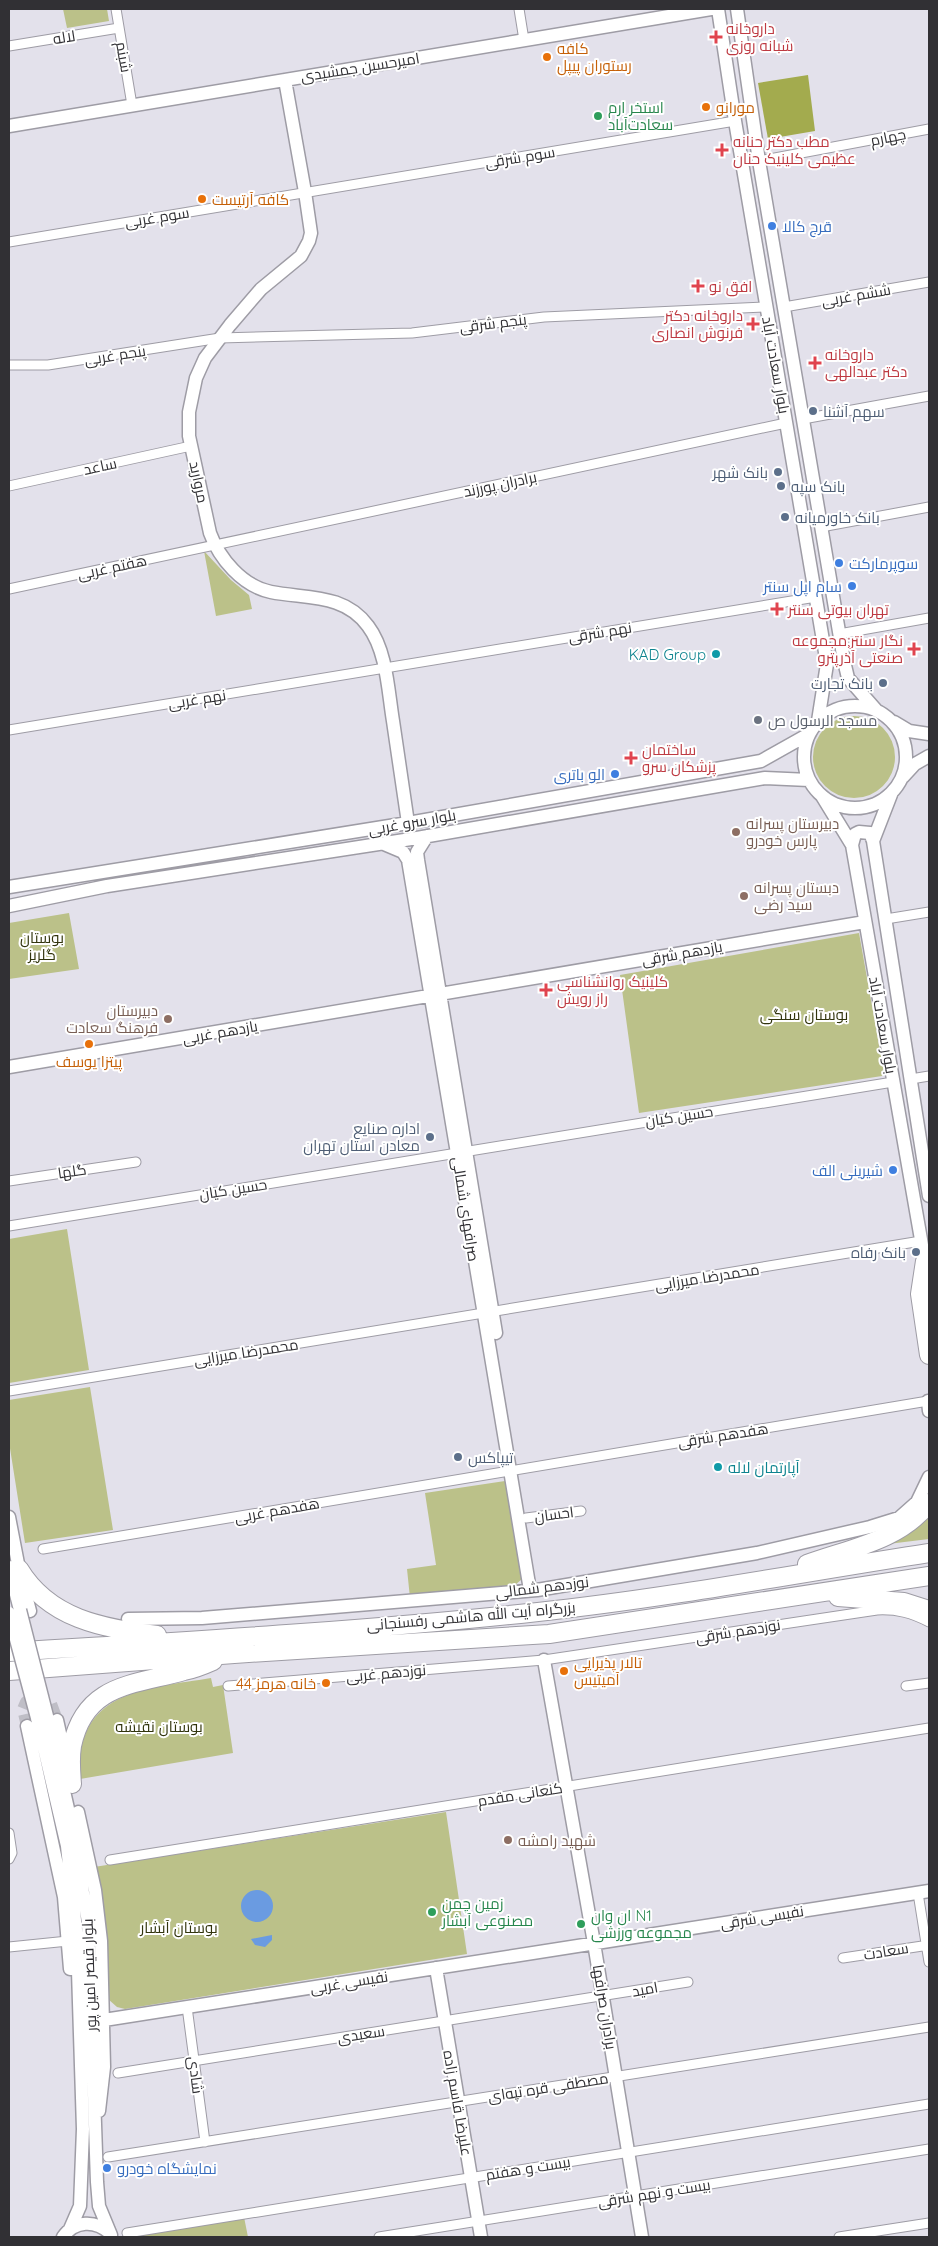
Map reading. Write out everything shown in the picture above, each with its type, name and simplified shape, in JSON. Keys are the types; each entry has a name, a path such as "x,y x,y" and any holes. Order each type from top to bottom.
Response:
{"highway":[{"path":"925,1261 920,1294 929,1355"},
{"path":"766,1578 888,1536 912,1522 929,1503"},
{"name":"بزرگراه آیت الله هاشمی رفسنجانی","path":"9,1652 189,1640 538,1612 658,1596 929,1553"},
{"path":"14,1568 37,1595 66,1613 112,1629 189,1640"},
{"name":"بزرگراه آیت الله هاشمی رفسنجانی","path":"9,1671 234,1654 549,1634 929,1576"},
{"path":"793,1596 904,1602 929,1610"},
{"path":"72,1784 72,1744 81,1722 103,1696 129,1683 185,1671 234,1654"}],"main road":[{"name":"امیرحسین جمشیدی","path":"9,126 711,9"},
{"name":"بلوار سعادت آباد","path":"718,9 735,121 827,664 818,721"},
{"name":"بلوار سعادت آباد","path":"737,9 759,161 839,634 848,678 877,711"},
{"name":"مروارید","path":"285,80 311,233 306,250 294,263 261,289 205,358 193,390 189,418 191,446 214,545 229,565 259,587 268,591 322,598 341,603 351,609 370,628 384,668 408,823"},
{"path":"791,451 799,455 808,451"},
{"path":"892,792 879,802 864,807 848,807 832,802 822,796 809,780 804,765 804,749 809,734 818,721 831,712 846,707 862,706 877,711 909,731 929,734"},
{"path":"890,720 900,733 905,748 906,764 901,779"},
{"name":"بلوار سرو غربی","path":"9,888 408,823 761,761 809,734"},
{"path":"873,841 892,792 915,764 929,756"},
{"name":"بلوار سرو غربی","path":"9,906 117,885 427,836 764,778 809,780"},
{"name":"بلوار سعادت آباد","path":"822,796 852,845 929,1287"},
{"path":"852,845 855,834 859,832 870,833 873,841"},
{"name":"صرافهای شمالی","path":"427,836 418,852 418,860 435,995"},
{"name":"بلوار سعادت آباد","path":"873,841 929,1196"},
{"name":"صرافهای شمالی","path":"382,843 403,852 408,860 435,995 534,1590"},
{"path":"41,882 55,884 56,887 56,890 43,899"},
{"name":"یازدهم شرقی","path":"435,995 865,922"},
{"name":"یازدهم غربی","path":"9,1067 435,995"},
{"name":"صرافهای شمالی","path":"514,1470 526,1518 534,1590"},
{"name":"نوزدهم شمالی","path":"128,1618 202,1618 534,1590 757,1553 870,1527 899,1518 917,1502 929,1477"},
{"path":"9,1517 20,1611 42,1720 52,1834 64,1897 76,2105 90,2129"},
{"name":"برادران صرافها","path":"544,1660 594,1943 642,2237"},
{"path":"42,1720 72,1784 95,1890 101,1940 104,2020 103,2087 90,2129"},
{"name":"بلوار قیصر امین پور","path":"42,1720 72,1822 88,1922 90,2129 99,2206 112,2236"},
{"name":"نفیسی شرقی","path":"594,1943 924,1892"},
{"name":"نفیسی غربی","path":"104,2020 594,1943"},
{"name":"علیرضا قاسم زاده","path":"436,1968 481,2237"},
{"name":"بلوار قیصر امین پور","path":"66,2233 80,2206 90,2129"},
{"path":"80,2206 90,2210 99,2206"},
{"path":"66,2233 78,2224 97,2224 112,2236"}],"street":[{"name":"شبنم","path":"116,9 132,105"},
{"path":"519,9 524,40"},
{"name":"لاله","path":"9,46 119,28"},
{"name":"سوم شرقی","path":"305,192 735,121"},
{"name":"چهارم","path":"759,161 929,130"},
{"name":"سوم غربی","path":"9,242 305,192"},
{"name":"ششم غربی","path":"784,307 929,282"},
{"name":"پنجم شرقی","path":"220,338 412,333 544,317 766,307"},
{"name":"پنجم غربی","path":"9,365 48,365 220,338"},
{"path":"803,419 929,396"},
{"name":"برادران پورزند","path":"214,545 786,423"},
{"name":"ساعد","path":"9,486 191,446"},
{"path":"821,527 929,507"},
{"name":"هفتم غربی","path":"9,589 214,545"},
{"name":"نهم شرقی","path":"384,668 816,597"},
{"path":"839,634 929,618"},
{"name":"نهم غربی","path":"9,730 384,668"},
{"path":"886,919 929,912"},
{"path":"910,1079 929,1076"},
{"name":"حسین کیان","path":"9,1226 893,1082"},
{"name":"گلها","path":"9,1181 136,1162"},
{"name":"محمدرضا میرزایی","path":"9,1391 921,1242"},
{"name":"هفدهم شرقی","path":"514,1470 929,1406"},
{"name":"هفدهم غربی","path":"43,1549 514,1470"},
{"name":"احسان","path":"526,1518 581,1511"},
{"name":"نوزدهم شرقی","path":"544,1660 877,1610 893,1609 908,1612 929,1622"},
{"name":"نوزدهم غربی","path":"228,1686 544,1660"},
{"path":"906,1686 929,1682"},
{"name":"کنعانی مقدم","path":"110,1860 929,1728"},
{"path":"9,1834 12,1853 9,1859"},
{"path":"924,1892 929,1962"},
{"path":"9,1947 68,1941"},
{"name":"سعادت","path":"843,1958 928,1945"},
{"name":"امید","path":"603,1997 688,1982"},
{"name":"سعیدی","path":"118,2073 603,1997"},
{"name":"شادی","path":"187,2007 205,2142"},
{"name":"مصطفی قره تپه‌ای","path":"108,2158 929,2027"},
{"name":"بیست و هفتم","path":"127,2232 929,2104"},
{"name":"بیست و نهم شرقی","path":"379,2237 929,2149"},
{"path":"839,2237 929,2223"}],"green space":[{"path":"63,9 107,9 109,21 67,28"},
{"path":"808,75 815,131 768,139 758,83"},
{"path":"204,551 231,580 249,595 252,609 216,616"},
{"path":"854,716 870,719 883,728 892,741 895,757 892,773 883,786 870,795 854,798 838,795 825,786 816,773 813,757 816,741 825,728 838,719"},
{"name":"بوستان گلریز","path":"69,913 79,969 9,979 9,923"},
{"name":"بوستان سنگی","path":"859,933 884,1073 882,1076 639,1113 620,975"},
{"path":"67,1229 89,1370 9,1383 9,1239"},
{"path":"90,1387 113,1530 25,1543 9,1442 9,1400"},
{"path":"505,1481 522,1579 515,1585 410,1598 407,1569 436,1565 425,1493"},
{"path":"929,1513 929,1539 888,1544"},
{"name":"بوستان نقیشه","path":"211,1678 213,1687 223,1685 233,1753 80,1779 81,1750 89,1727 101,1711 119,1699 139,1691"},
{"name":"بوستان آبشار","path":"446,1812 467,1954 125,2009 117,2007 108,1999 94,1867"},
{"path":"244,2217 248,2237 125,2237"}],"water":[{"path":"257,1890 263,1891 268,1895 272,1900 272,1912 268,1917 263,1921 257,1922 251,1921 246,1917 242,1912 241,1906 242,1900 246,1895 251,1891"},
{"path":"272,1935 272,1940 265,1947 255,1945 251,1939"}],"tunnel":[{"path":"27,1726 23,1709 26,1702 39,1697 50,1701 57,1720"}],"place":[{"name":"داروخانه شبانه روزی","path":"716,37"},
{"name":"کافه رستوران پیپل","path":"547,57"},
{"name":"مورانو","path":"706,107"},
{"name":"استخر ارم سعادت‌آباد","path":"598,116"},
{"name":"مطب دکتر حنانه عظیمی کلینیک حنان","path":"722,150"},
{"name":"کافه آرتیست","path":"202,199"},
{"name":"قرج کالا","path":"772,226"},
{"name":"افق نو","path":"698,286"},
{"name":"داروخانه دکتر فرنوش انصاری","path":"753,324"},
{"name":"داروخانه دکتر عبدالهی","path":"815,363"},
{"name":"سهم آشنا","path":"813,411"},
{"name":"بانک شهر","path":"778,472"},
{"name":"بانک سپه","path":"781,486"},
{"name":"بانک خاورمیانه","path":"785,517"},
{"name":"سوپرمارکت","path":"839,563"},
{"name":"سام اپل سنتر","path":"852,586"},
{"name":"تهران بیوتی سنتر","path":"777,609"},
{"name":"نگار سنتر;مجموعه صنعتی آذرپترو","path":"914,649"},
{"name":"KAD Group","path":"716,654"},
{"name":"بانک تجارت","path":"883,683"},
{"name":"مسجد الرسول ص","path":"758,720"},
{"name":"ساختمان پزشکان سرو","path":"631,758"},
{"name":"الو باتری","path":"615,774"},
{"name":"دبیرستان پسرانه پارس خودرو","path":"736,832"},
{"name":"دبستان پسرانه سید رضی","path":"744,896"},
{"name":"کلینیک روانشناسی راز رویش","path":"546,990"},
{"name":"دبیرستان فرهنگ سعادت","path":"168,1019"},
{"name":"پیتزا یوسف","path":"89,1044"},
{"name":"اداره صنایع معادن استان تهران","path":"430,1137"},
{"name":"شیرینی الف","path":"893,1170"},
{"name":"بانک رفاه","path":"916,1252"},
{"name":"تیپاکس","path":"458,1457"},
{"name":"آپارتمان لاله","path":"718,1467"},
{"name":"تالار پذیرایی آمیتیس","path":"564,1671"},
{"name":"خانه هرمز 44","path":"326,1683"},
{"name":"شهید رامشه","path":"508,1840"},
{"name":"زمین چمن مصنوعی آبشار","path":"432,1912"},
{"name":"ان وان N1 مجموعه ورزشی","path":"581,1924"},
{"name":"نمایشگاه خودرو","path":"107,2168"}]}
